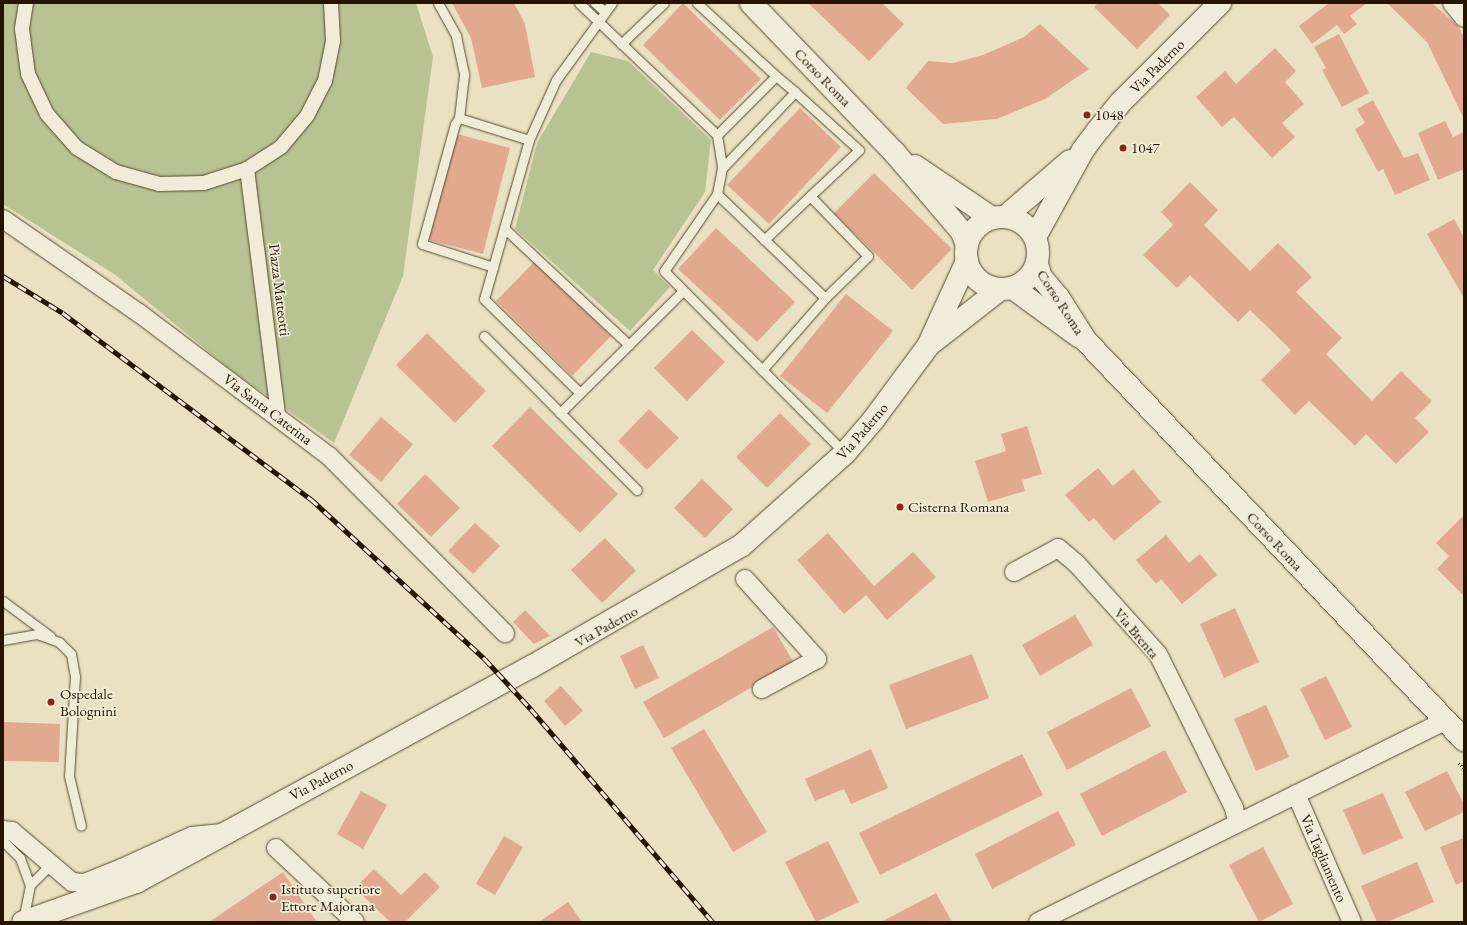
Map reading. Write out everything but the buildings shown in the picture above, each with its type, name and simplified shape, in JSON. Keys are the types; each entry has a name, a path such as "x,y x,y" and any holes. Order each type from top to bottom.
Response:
{"street":[{"path":"26,3 22,29 28,74 47,114 77,148 116,172 159,184 204,183 247,169 281,147 307,116 326,74 333,41 331,3"},
{"name":"Corso Roma","path":"751,3 894,152 962,232 967,253 976,278 1025,295 1044,312 1086,341"},
{"name":"Via Paderno","path":"1035,237 1083,150 1122,102 1220,3"},
{"path":"1452,3 1464,18"},
{"name":"Via Paderno","path":"998,218 1083,150"},
{"name":"Corso Roma","path":"894,152 998,218 1017,220 1028,227 1035,237 1039,253 1037,264 1031,276 1006,289"},
{"name":"Piazza Matteotti","path":"247,169 278,415"},
{"path":"967,253 975,228 998,218"},
{"name":"Via Santa Caterina","path":"3,219 139,314 278,415 329,456 505,633"},
{"name":"Via Paderno","path":"23,922 136,882 544,660 741,546 845,453 874,419 928,346 967,253"},
{"name":"Corso Roma","path":"1037,264 1041,277 1058,297 1086,341 1464,740"},
{"name":"Via Paderno","path":"928,346 1006,289"},
{"name":"Via Brenta","path":"1014,572 1058,548 1076,563 1158,654 1234,808 1238,821"},
{"path":"745,579 817,659 762,689"},
{"path":"1038,922 1238,821 1446,720"},
{"name":"Via Tagliamento","path":"1296,794 1352,922"},
{"name":"Via Paderno","path":"3,830 12,830 50,865 72,882 84,882 192,836 226,832"},
{"path":"276,848 355,922"}],"lane":[{"path":"438,3 456,36 464,75 459,118 455,124 422,244 493,267"},
{"path":"579,3 597,22 717,135 722,168 717,194 664,271 845,453"},
{"path":"595,3 605,12"},
{"path":"580,393 484,299 530,140 556,80 612,3"},
{"path":"621,44 664,3"},
{"path":"697,3 858,150 764,240"},
{"path":"717,135 776,76"},
{"path":"722,168 795,92"},
{"path":"459,118 530,140"},
{"path":"717,194 825,298"},
{"path":"762,370 825,298 868,256 810,196"},
{"path":"504,228 629,345"},
{"path":"560,413 684,291"},
{"path":"484,336 636,490"},
{"path":"3,601 59,642 71,654 75,676 69,776 81,826"},
{"path":"3,640 37,634 59,642"},
{"path":"3,841 20,858 30,884 50,865"},
{"name":"Via Paderno","path":"23,922 30,884"}],"green space":[{"path":"3,3 416,3 433,57 403,276 334,443 232,371 114,274 3,204"},
{"path":"591,52 628,61 711,140 705,192 653,270 670,287 630,331 515,229 537,143"}],"railway":[{"path":"3,276 63,313 311,499 485,659 531,709 713,922"}],"place":[{"name":"1048","path":"1087,115"},
{"name":"1047","path":"1123,148"},
{"name":"Cisterna Romana","path":"900,507"},
{"name":"Ospedale Bolognini","path":"51,702"},
{"name":"Istituto superiore Ettore Majorana","path":"273,897"}]}
